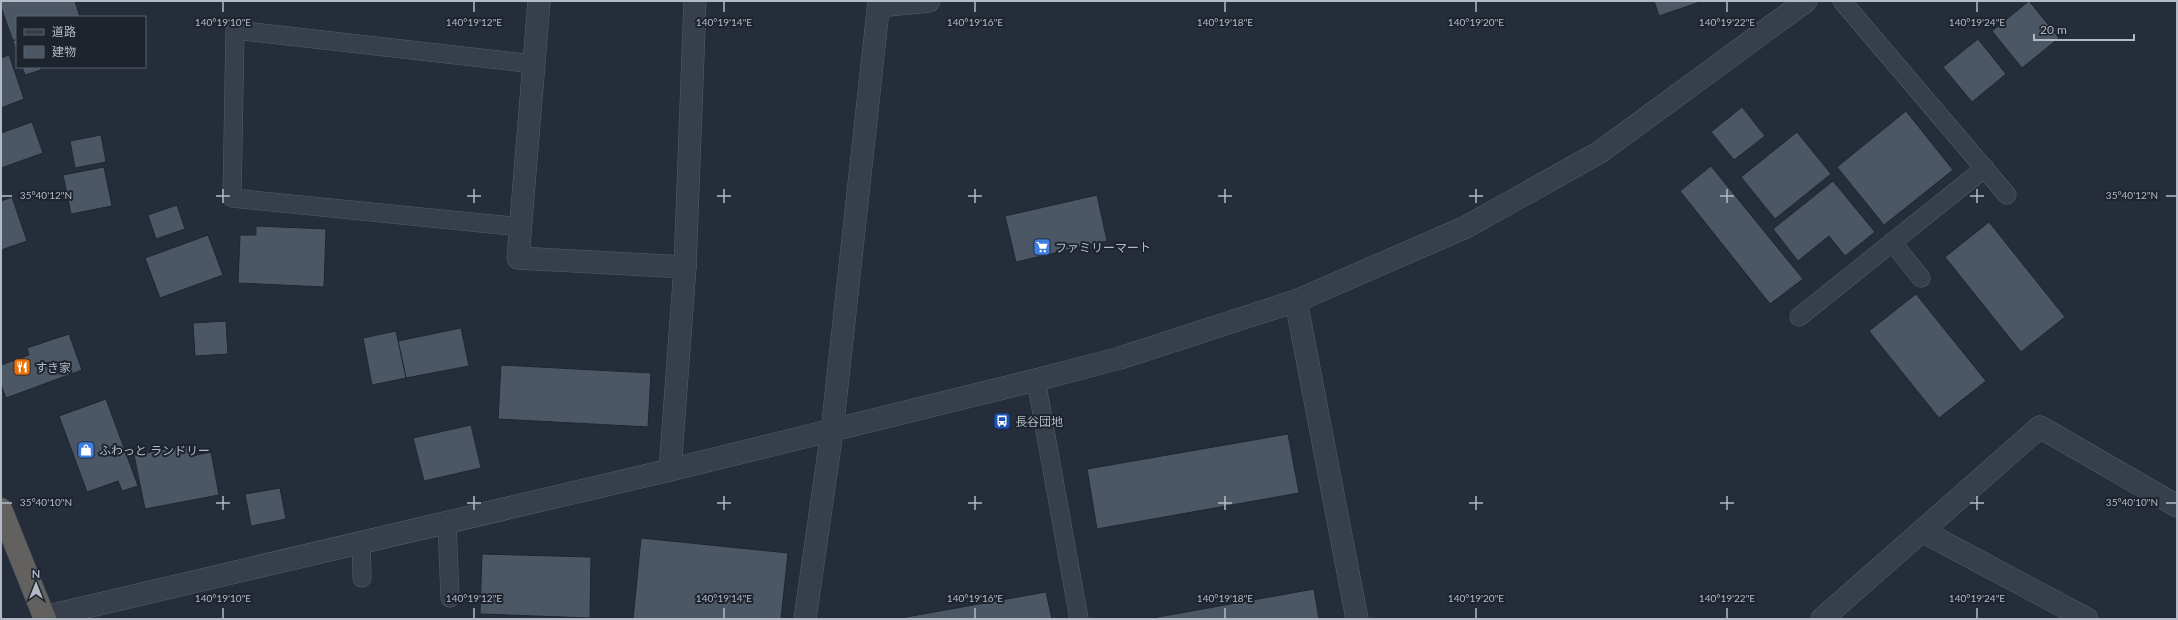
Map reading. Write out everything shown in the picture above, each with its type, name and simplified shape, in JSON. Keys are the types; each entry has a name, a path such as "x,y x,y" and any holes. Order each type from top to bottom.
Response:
{"highway":[{"path":"1,509 42,618"}],"street":[{"path":"539,1 518,258 685,267"},
{"path":"670,470 685,267 695,1"},
{"path":"806,619 832,431 879,3 929,1"},
{"path":"42,618 361,541 670,470 1036,380 1120,358 1296,301 1466,227 1600,152 1806,1"},
{"path":"1296,301 1357,619"},
{"path":"1822,619 2040,427 2177,506"},
{"path":"1922,531 2072,616"}],"lane":[{"path":"1842,1 2007,195"},
{"path":"520,227 232,198 234,30 534,64"},
{"path":"1799,317 1985,168"},
{"path":"1892,242 1921,278"},
{"path":"1036,380 1079,619"},
{"path":"447,522 450,598"},
{"path":"361,541 362,578"}],"building":[{"path":"1,1 75,1 80,16 16,16 16,40 13,41 1,7"},
{"path":"1654,1 1703,1 1659,16"},
{"path":"2029,1 2059,38 2022,68 1992,31"},
{"path":"1978,39 2006,74 1972,102 1943,67"},
{"path":"16,40 16,49 13,41"},
{"path":"9,55 24,99 1,108 1,58"},
{"path":"22,68 40,68 41,70 25,75"},
{"path":"1742,107 1765,136 1734,160 1711,132"},
{"path":"1906,111 1953,170 1884,225 1837,167"},
{"path":"32,122 43,153 1,168 1,133"},
{"path":"1797,132 1831,174 1775,219 1741,177"},
{"path":"101,135 106,162 75,168 70,141"},
{"path":"1711,166 1803,279 1770,304 1680,191"},
{"path":"104,167 112,206 71,214 63,175"},
{"path":"1833,181 1875,232 1845,256 1829,236 1798,261 1773,229"},
{"path":"1097,195 1107,241 1016,262 1005,216"},
{"path":"12,197 27,241 1,250 1,201"},
{"path":"177,205 185,229 156,239 148,215"},
{"path":"1989,222 2065,317 2021,352 1945,257"},
{"path":"256,226 326,229 324,287 238,283 240,235 256,235"},
{"path":"208,235 223,275 160,298 145,258"},
{"path":"1916,294 1986,381 1939,418 1869,331"},
{"path":"226,321 228,354 195,356 193,323"},
{"path":"461,328 469,366 406,378 398,341"},
{"path":"396,331 406,378 372,385 363,338"},
{"path":"69,334 82,370 6,398 1,385 1,365 29,355 27,348"},
{"path":"501,365 651,373 648,427 498,419"},
{"path":"106,399 138,486 122,491 118,481 87,492 59,416"},
{"path":"471,425 481,468 424,481 413,438"},
{"path":"1288,434 1299,493 1097,529 1087,469"},
{"path":"189,445 192,456 211,452 219,495 145,509 134,455"},
{"path":"280,488 286,519 251,526 245,494"},
{"path":"641,538 788,553 781,619 633,619"},
{"path":"482,554 591,557 590,618 480,614"},
{"path":"1314,589 1319,619 1147,619"},
{"path":"1046,592 1052,619 895,619"}],"place":[{"name":"ファミリーマート","path":"1042,247"},
{"name":"すき家","path":"22,367"},
{"name":"長谷団地","path":"1002,421"},
{"name":"ふわっと ランドリー","path":"86,450"}]}
